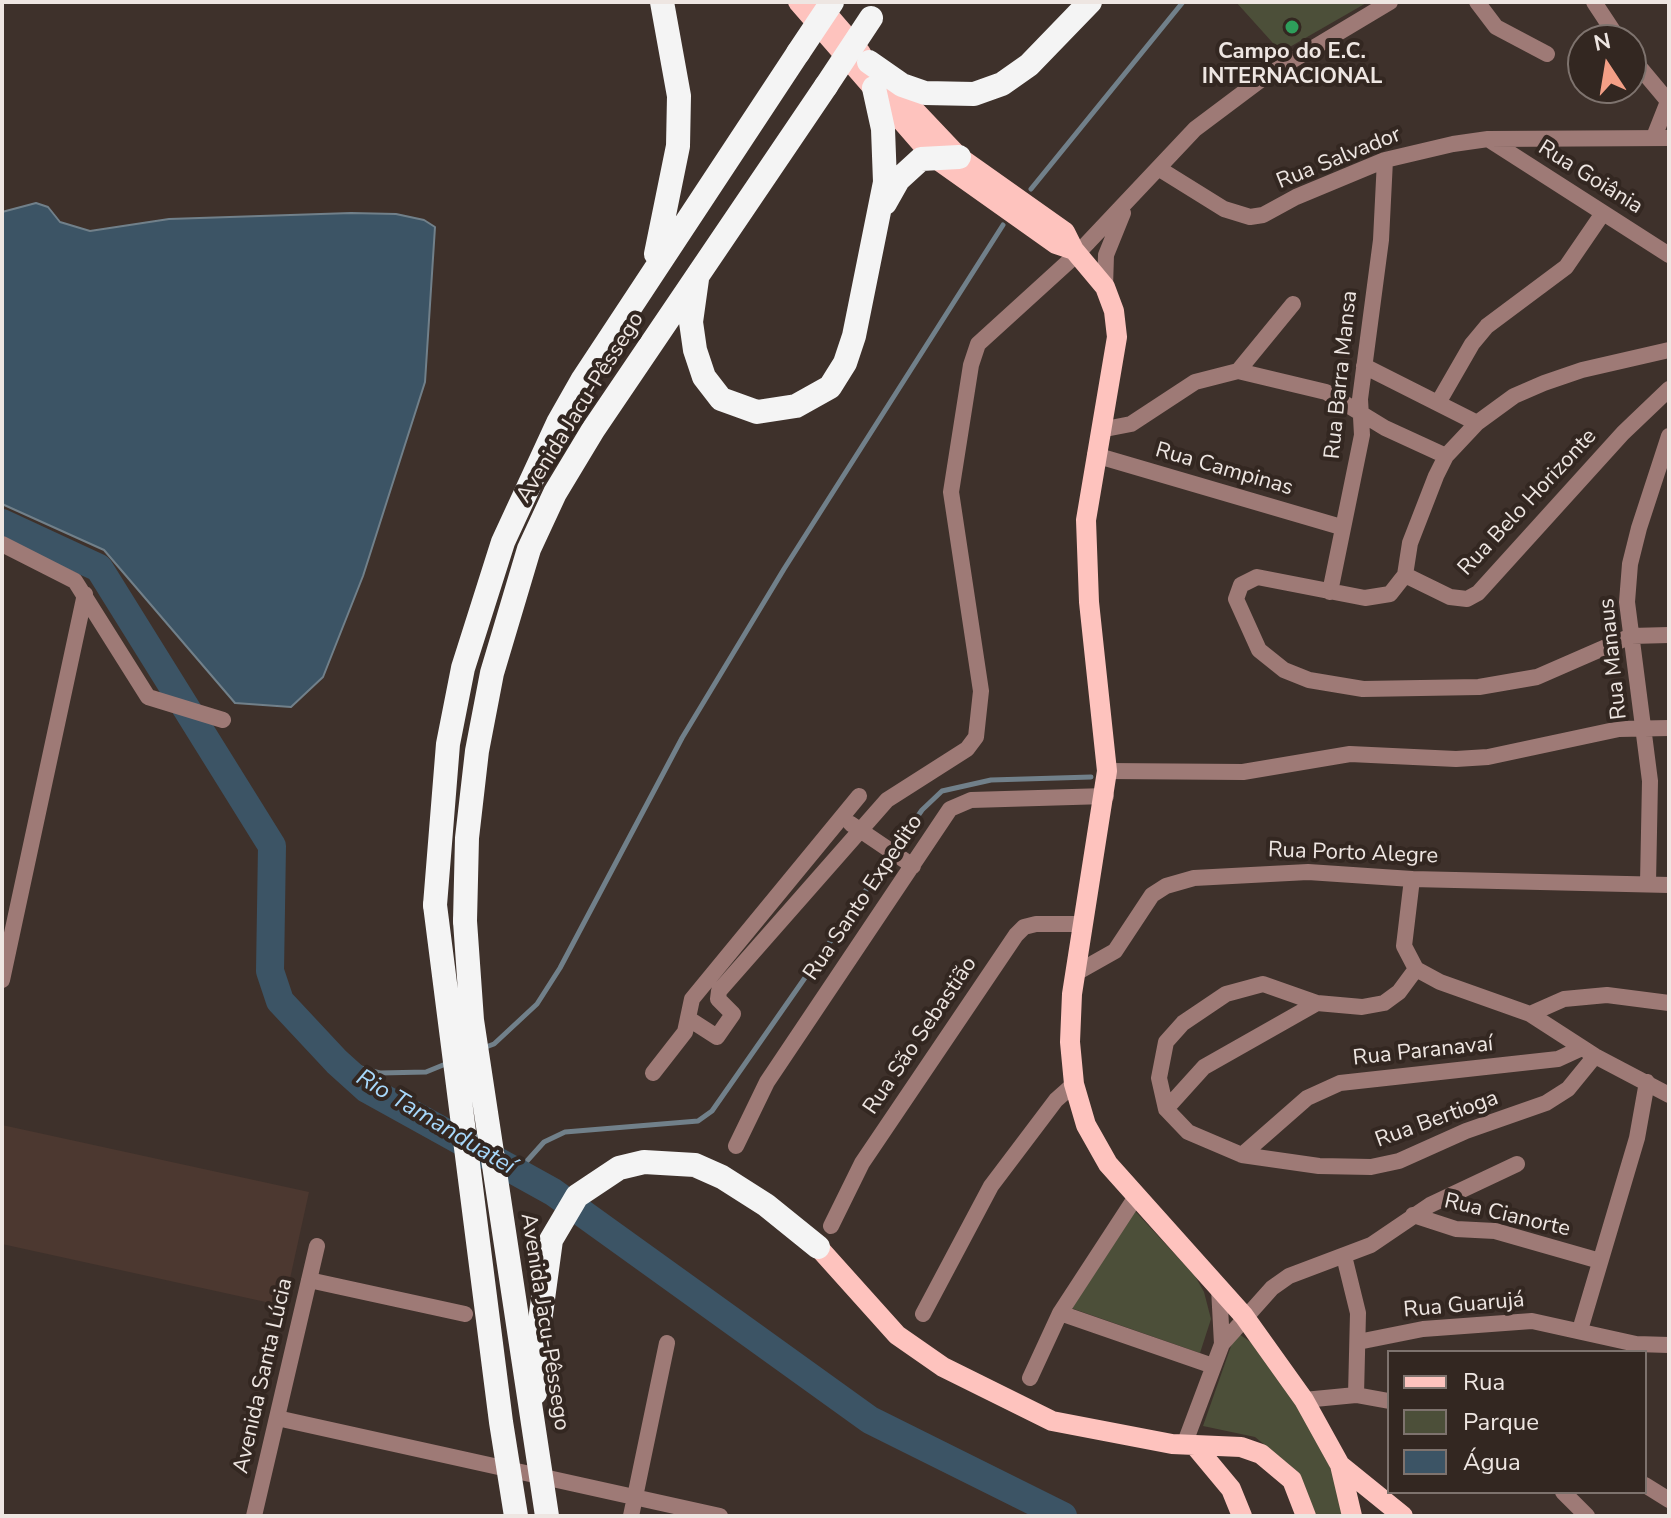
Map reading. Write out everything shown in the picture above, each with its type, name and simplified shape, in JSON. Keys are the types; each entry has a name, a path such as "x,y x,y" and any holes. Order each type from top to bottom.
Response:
{"highway":[{"path":"652,271 670,198 678,146 679,96 662,2"},
{"name":"Avenida Jacu-Pêssego","path":"516,1516 501,1422 435,905 448,744 463,668 503,542 558,423 652,271 832,2"},
{"path":"869,62 902,85 925,93 974,94 1002,84 1029,65 1090,2"},
{"name":"Avenida Jacu-Pêssego","path":"547,1516 472,1020 465,921 467,838 477,751 492,673 529,549 562,480 698,272 877,10"},
{"path":"698,272 691,322 704,377 721,399 757,412 796,406 830,387 845,363 863,298 880,212 885,163 883,129 874,88"},
{"path":"880,212 909,168 932,156 959,157"},
{"path":"534,1424 545,1265 551,1240 577,1196 619,1168 644,1162 670,1161 695,1165 722,1177 766,1205 818,1247"},
{"path":"499,1516 501,1422"}],"main road":[{"path":"798,2 932,156 1056,244 1076,252"},
{"path":"817,2 959,157 1065,232 1076,252 1105,287 1114,311 1117,337 1086,520 1087,567 1107,771 1106,796 1076,973 1070,1042 1074,1084 1095,1143 1135,1198 1244,1316 1304,1400 1340,1465 1352,1516"},
{"path":"818,1247 897,1335 943,1367 1052,1421 1190,1446 1241,1447 1270,1459 1292,1480 1306,1516"},
{"path":"1190,1446 1231,1489 1242,1516"},
{"path":"1340,1465 1403,1516"}],"street":[{"path":"689,1019 717,1037 733,1014 718,999 719,991 887,800 967,749 976,737 981,691 951,492 971,365 978,344 1076,252 1195,129 1263,78 1390,2"},
{"path":"1477,2 1496,27 1547,54"},
{"path":"1594,2 1608,24"},
{"path":"1647,76 1668,100"},
{"name":"Rua Salvador","path":"1158,168 1224,209 1250,217 1263,215 1296,197 1385,160 1488,139 1661,138 1668,100"},
{"name":"Rua Goiânia","path":"1488,139 1669,255"},
{"name":"Rua Barra Mansa","path":"1330,592 1362,435 1364,366 1381,240 1385,160"},
{"path":"1105,287 1109,246 1131,197"},
{"path":"1438,403 1472,344 1487,326 1566,267 1603,213"},
{"path":"1238,371 1293,304"},
{"path":"1669,350 1544,383 1514,396 1477,423 1446,456 1420,513 1400,586 1379,598 1257,577 1241,585 1236,599 1259,650 1284,670 1321,683 1363,689 1479,687 1537,677 1631,636 1669,635"},
{"path":"1364,366 1477,423"},
{"path":"1100,430 1131,424 1195,382 1238,371 1326,392 1385,428 1446,456"},
{"name":"Rua Belo Horizonte","path":"1405,575 1450,597 1467,599 1478,593 1623,433 1669,389"},
{"name":"Rua Manaus","path":"1648,883 1650,781 1627,602 1630,564 1669,436"},
{"name":"Rua Campinas","path":"1095,455 1341,527"},
{"path":"2,544 61,571 85,594 148,697 161,704 223,720"},
{"path":"2,980 85,594"},
{"path":"1107,771 1243,772 1350,754 1456,759 1488,757 1644,727 1669,728"},
{"path":"653,1073 677,1045 689,1019 692,999 859,796"},
{"name":"Rua Santo Expedito","path":"736,1146 767,1082 950,809 962,803 1106,796"},
{"path":"842,818 913,866"},
{"name":"Rua Porto Alegre","path":"1076,973 1115,951 1152,895 1194,878 1308,872 1412,879 1669,885"},
{"path":"1412,879 1404,946 1416,969 1440,982 1530,1014 1588,1052 1669,1095"},
{"name":"Rua São Sebastião","path":"831,1226 862,1163 1016,935 1024,927 1036,924 1084,924"},
{"path":"1166,1109 1159,1078 1160,1056 1166,1042 1183,1023 1226,994 1263,984 1339,1008 1384,1003 1399,992 1416,969"},
{"path":"1530,1014 1564,999 1607,995 1669,1003"},
{"path":"1166,1109 1204,1067 1317,1003"},
{"name":"Rua Bertioga","path":"1166,1109 1188,1132 1242,1155 1345,1168 1399,1161 1466,1131 1546,1103 1568,1089 1588,1052"},
{"name":"Rua Paranavaí","path":"1242,1155 1307,1098 1340,1083 1558,1059 1588,1052"},
{"path":"1580,1330 1637,1138 1647,1082"},
{"path":"923,1314 991,1186 1056,1100 1074,1084"},
{"path":"1413,1215 1517,1164"},
{"path":"1030,1378 1060,1313 1135,1198"},
{"name":"Rua Cianorte","path":"1222,1344 1244,1316 1289,1276 1371,1245 1413,1215 1456,1229 1495,1231 1600,1261"},
{"name":"Avenida Santa Lúcia","path":"254,1516 317,1246"},
{"path":"1344,1256 1355,1295 1358,1342 1356,1395"},
{"path":"309,1280 465,1314"},
{"path":"1190,1446 1222,1344 1219,1288"},
{"path":"1060,1313 1213,1366"},
{"name":"Rua Guarujá","path":"1358,1342 1423,1329 1532,1321 1636,1344 1669,1345"},
{"path":"631,1516 667,1343"},
{"path":"1304,1400 1356,1395 1387,1401"},
{"path":"277,1418 720,1516"},
{"path":"1647,1486 1669,1500"},
{"path":"1565,1494 1587,1516"}],"shaded area":[{"path":"2,1125 309,1192 284,1306 2,1244"}],"green space":[{"name":"Campo do E.C. INTERNACIONAL","path":"1236,2 1368,2 1281,52"},
{"path":"1135,1211 1195,1276 1204,1292 1211,1319 1200,1353 1071,1308"},
{"path":"1236,1332 1252,1343 1309,1421 1339,1487 1343,1516 1312,1516 1298,1472 1255,1437 1203,1426"}],"water":[{"path":"36,203 48,207 60,222 90,231 169,219 351,213 396,214 424,220 435,227 425,382 363,576 323,677 291,707 235,703 104,550 2,504 2,212"}],"waterway":[{"path":"1031,189 1183,2"},
{"path":"483,1048 494,1044 537,1004 560,968 682,738 784,569 1003,225"},
{"name":"Rio Tamanduateí","path":"2,523 99,568 272,846 270,971 280,1001 337,1062 367,1089 553,1192 870,1420 1063,1516"},
{"path":"518,1171 544,1142 565,1132 698,1121 712,1111 922,810 942,791 991,780 1091,777"},
{"path":"337,1062 380,1073 426,1072 448,1063"}],"place":[{"name":"Campo do E.C. INTERNACIONAL","path":"1292,27"}]}
